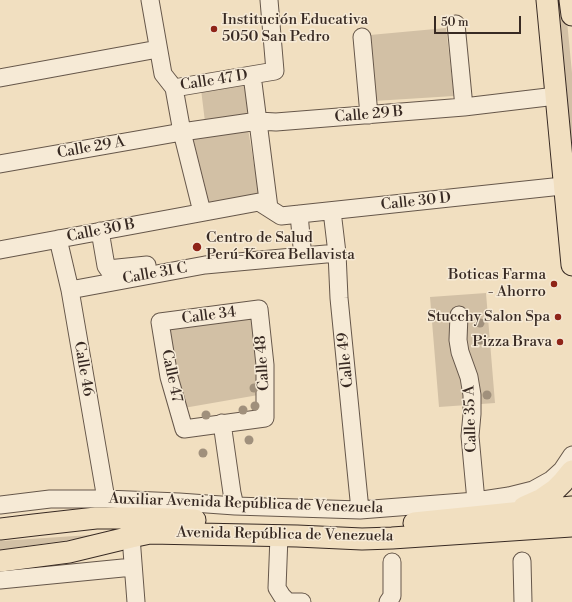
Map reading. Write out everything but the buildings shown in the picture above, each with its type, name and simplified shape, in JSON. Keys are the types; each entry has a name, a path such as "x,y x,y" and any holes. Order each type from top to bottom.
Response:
{"main road":[{"path":"547,0 556,96 569,185 572,265"},
{"path":"570,0 572,16"},
{"path":"500,514 526,506 542,499 559,486 572,471"},
{"name":"Avenida República de Venezuela","path":"0,529 96,518 143,518 360,525 418,523 572,507"},
{"name":"Avenida República de Venezuela","path":"0,562 69,552 150,533 362,539 572,526"}],"street":[{"name":"Calle 47 D","path":"150,0 163,74 174,88 275,71 269,0"},
{"path":"456,24 464,107"},
{"path":"362,37 369,115"},
{"path":"0,78 158,49"},
{"path":"252,75 269,208"},
{"path":"174,88 182,132 202,212"},
{"name":"Calle 29 B","path":"182,132 258,121 276,122 369,115 464,107 556,96"},
{"name":"Calle 29 A","path":"0,164 182,132"},
{"name":"Calle 30 D","path":"269,208 281,216 569,185"},
{"name":"Calle 30 B","path":"0,250 260,202 269,208"},
{"name":"Calle 49","path":"332,211 360,510"},
{"path":"299,214 302,247"},
{"path":"100,231 106,266 108,268 147,265"},
{"name":"Calle 46","path":"58,239 70,290 106,499"},
{"name":"Calle 31 C","path":"70,290 205,265 337,253"},
{"name":"Calle 34","path":"160,322 259,309"},
{"name":"Calle 48","path":"222,423 266,418 265,365 259,309"},
{"name":"Calle 35 A","path":"459,315 459,346 469,377 472,395 470,436 476,501"},
{"name":"Calle 47","path":"160,322 169,377 184,429 222,423"},
{"path":"222,423 235,506"},
{"name":"Auxiliar Avenida República de Venezuela","path":"0,505 50,499 106,499 235,506 360,510 476,501 509,496 533,490 551,480 562,470 572,455"},
{"path":"279,536 277,588 288,602 302,602"},
{"path":"131,537 136,602"},
{"path":"522,561 523,602"},
{"path":"388,602 392,596 392,562"},
{"path":"0,580 133,567"}],"shaded area":[{"path":"552,0 565,0 572,73 572,146"},
{"path":"446,28 454,96 374,101 370,35"},
{"path":"248,84 251,117 205,122 201,89"},
{"path":"248,129 259,194 206,204 190,137"},
{"path":"486,293 495,403 439,407 430,297"},
{"path":"253,314 264,394 178,409 165,326"},
{"path":"105,534 95,536 0,550 0,541"}],"place":[{"name":"Institución Educativa 5050 San Pedro","path":"214,29"},
{"name":"Centro de Salud Perú-Korea Bellavista","path":"197,247"},
{"name":"Boticas Farma - Ahorro","path":"554,284"},
{"name":"Stucchy Salon Spa","path":"558,317"},
{"name":"Pizza Brava","path":"560,342"}]}
